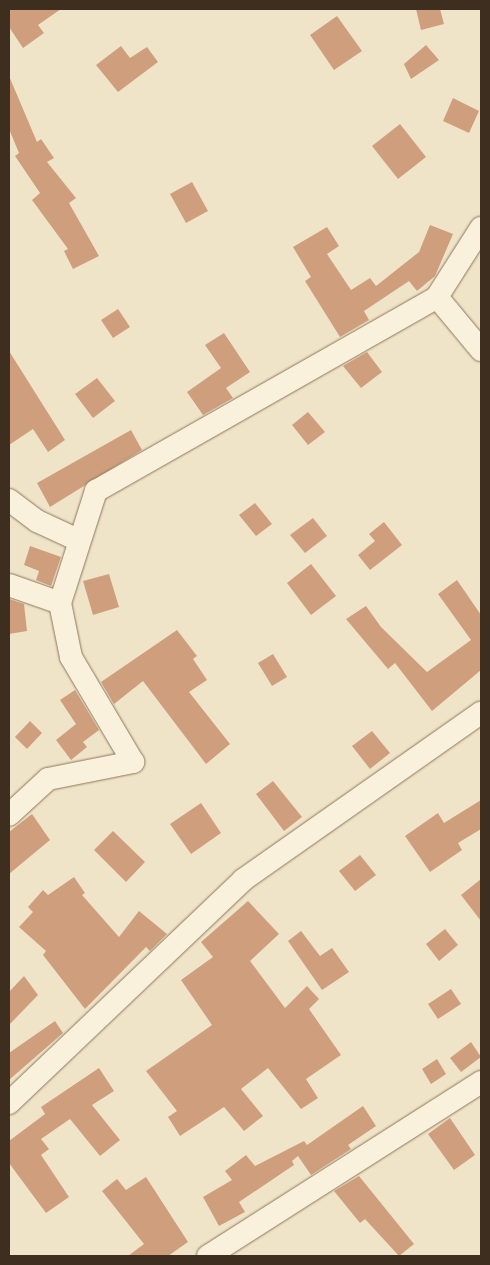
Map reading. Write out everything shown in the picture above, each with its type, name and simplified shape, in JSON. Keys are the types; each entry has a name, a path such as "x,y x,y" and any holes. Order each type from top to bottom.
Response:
{"street":[{"path":"9,816 48,779 133,762 71,658 60,603 96,491 438,298 481,228"},
{"path":"438,298 481,350"},
{"path":"9,500 37,520 80,541"},
{"path":"9,585 60,603"},
{"path":"9,1103 243,880 481,713"},
{"path":"208,1256 481,1082"}],"building":[{"path":"9,9 61,9 38,25 44,33 23,48 9,27"},
{"path":"416,9 440,9 444,24 421,30"},
{"path":"337,16 362,51 334,70 310,35"},
{"path":"426,45 439,60 411,79 404,64"},
{"path":"121,46 130,58 147,47 158,62 118,92 96,65"},
{"path":"9,76 37,142 41,139 54,158 47,162 76,198 69,203 99,256 73,269 64,251 68,249 32,200 40,193 15,156 19,153 9,129"},
{"path":"453,98 479,111 469,133 443,121"},
{"path":"400,124 426,157 398,179 372,146"},
{"path":"192,182 208,211 186,223 170,194"},
{"path":"430,225 453,234 435,276 417,291 409,281 364,311 369,320 340,337 305,281 311,277 293,247 327,227 339,246 327,254 351,290 370,278 376,286 419,252"},
{"path":"118,309 130,327 113,338 101,320"},
{"path":"224,333 250,372 226,388 233,398 203,415 187,392 221,368 205,345"},
{"path":"9,351 65,440 48,452 33,429 9,445"},
{"path":"367,352 382,372 361,388 343,366"},
{"path":"97,378 115,401 93,418 75,394"},
{"path":"308,412 325,432 308,445 292,425"},
{"path":"131,430 142,450 50,507 37,483"},
{"path":"255,503 272,524 256,536 239,515"},
{"path":"313,518 327,536 305,553 290,535"},
{"path":"384,522 402,545 370,570 358,555 375,541 369,534"},
{"path":"30,546 61,557 51,586 36,580 39,571 24,565"},
{"path":"311,564 336,596 311,615 287,583"},
{"path":"109,574 119,607 93,615 83,581"},
{"path":"457,580 481,615 481,670 432,711 395,663 388,669 346,619 366,606 381,627 427,672 471,640 438,594"},
{"path":"9,599 24,604 27,631 9,634"},
{"path":"177,630 197,656 193,659 207,680 189,692 230,744 206,764 143,681 114,704 118,711 101,682"},
{"path":"273,654 287,677 272,686 258,663"},
{"path":"75,690 99,730 83,742 87,747 71,760 56,740 76,724 60,700"},
{"path":"30,721 42,733 27,749 15,737"},
{"path":"372,731 390,753 370,769 352,746"},
{"path":"273,781 302,817 284,831 256,794"},
{"path":"481,800 481,829 458,843 462,850 430,872 405,836 438,813 444,823"},
{"path":"201,803 221,833 191,854 170,824"},
{"path":"32,814 50,840 9,874 9,832"},
{"path":"113,831 145,862 126,882 94,850"},
{"path":"360,855 376,875 355,891 339,871"},
{"path":"74,877 85,893 82,895 119,937 139,911 167,934 150,951 146,947 85,1009 43,955 46,951 19,927 33,912 28,907 43,890 48,895"},
{"path":"481,879 481,921 461,895"},
{"path":"248,901 279,934 250,961 285,1008 307,986 319,999 309,1009 341,1055 306,1079 318,1098 301,1109 268,1068 241,1089 263,1116 244,1131 224,1107 180,1136 168,1117 177,1111 146,1071 212,1025 181,980 213,957 201,942"},
{"path":"445,929 458,945 439,961 426,944"},
{"path":"301,931 320,956 332,948 349,972 322,990 288,941"},
{"path":"24,976 38,995 9,1025 9,992"},
{"path":"451,989 461,1004 438,1019 428,1004"},
{"path":"55,1021 63,1033 9,1080 9,1053"},
{"path":"471,1042 481,1057 461,1072 450,1058"},
{"path":"437,1059 446,1074 431,1084 422,1069"},
{"path":"99,1068 114,1091 92,1105 120,1140 100,1156 70,1119 41,1139 49,1149 41,1155 69,1197 46,1213 9,1163 9,1141 45,1114 41,1107"},
{"path":"363,1106 376,1126 348,1145 351,1149 311,1175 298,1156 292,1161 294,1165 239,1202 245,1212 219,1226 203,1197 232,1180 225,1171 246,1155 255,1166 304,1141 307,1145"},
{"path":"450,1118 475,1155 454,1170 428,1134"},
{"path":"359,1176 414,1244 399,1256 365,1219 360,1223 334,1191"},
{"path":"146,1177 188,1242 168,1256 128,1256 144,1244 102,1191 117,1179 126,1190"}]}
